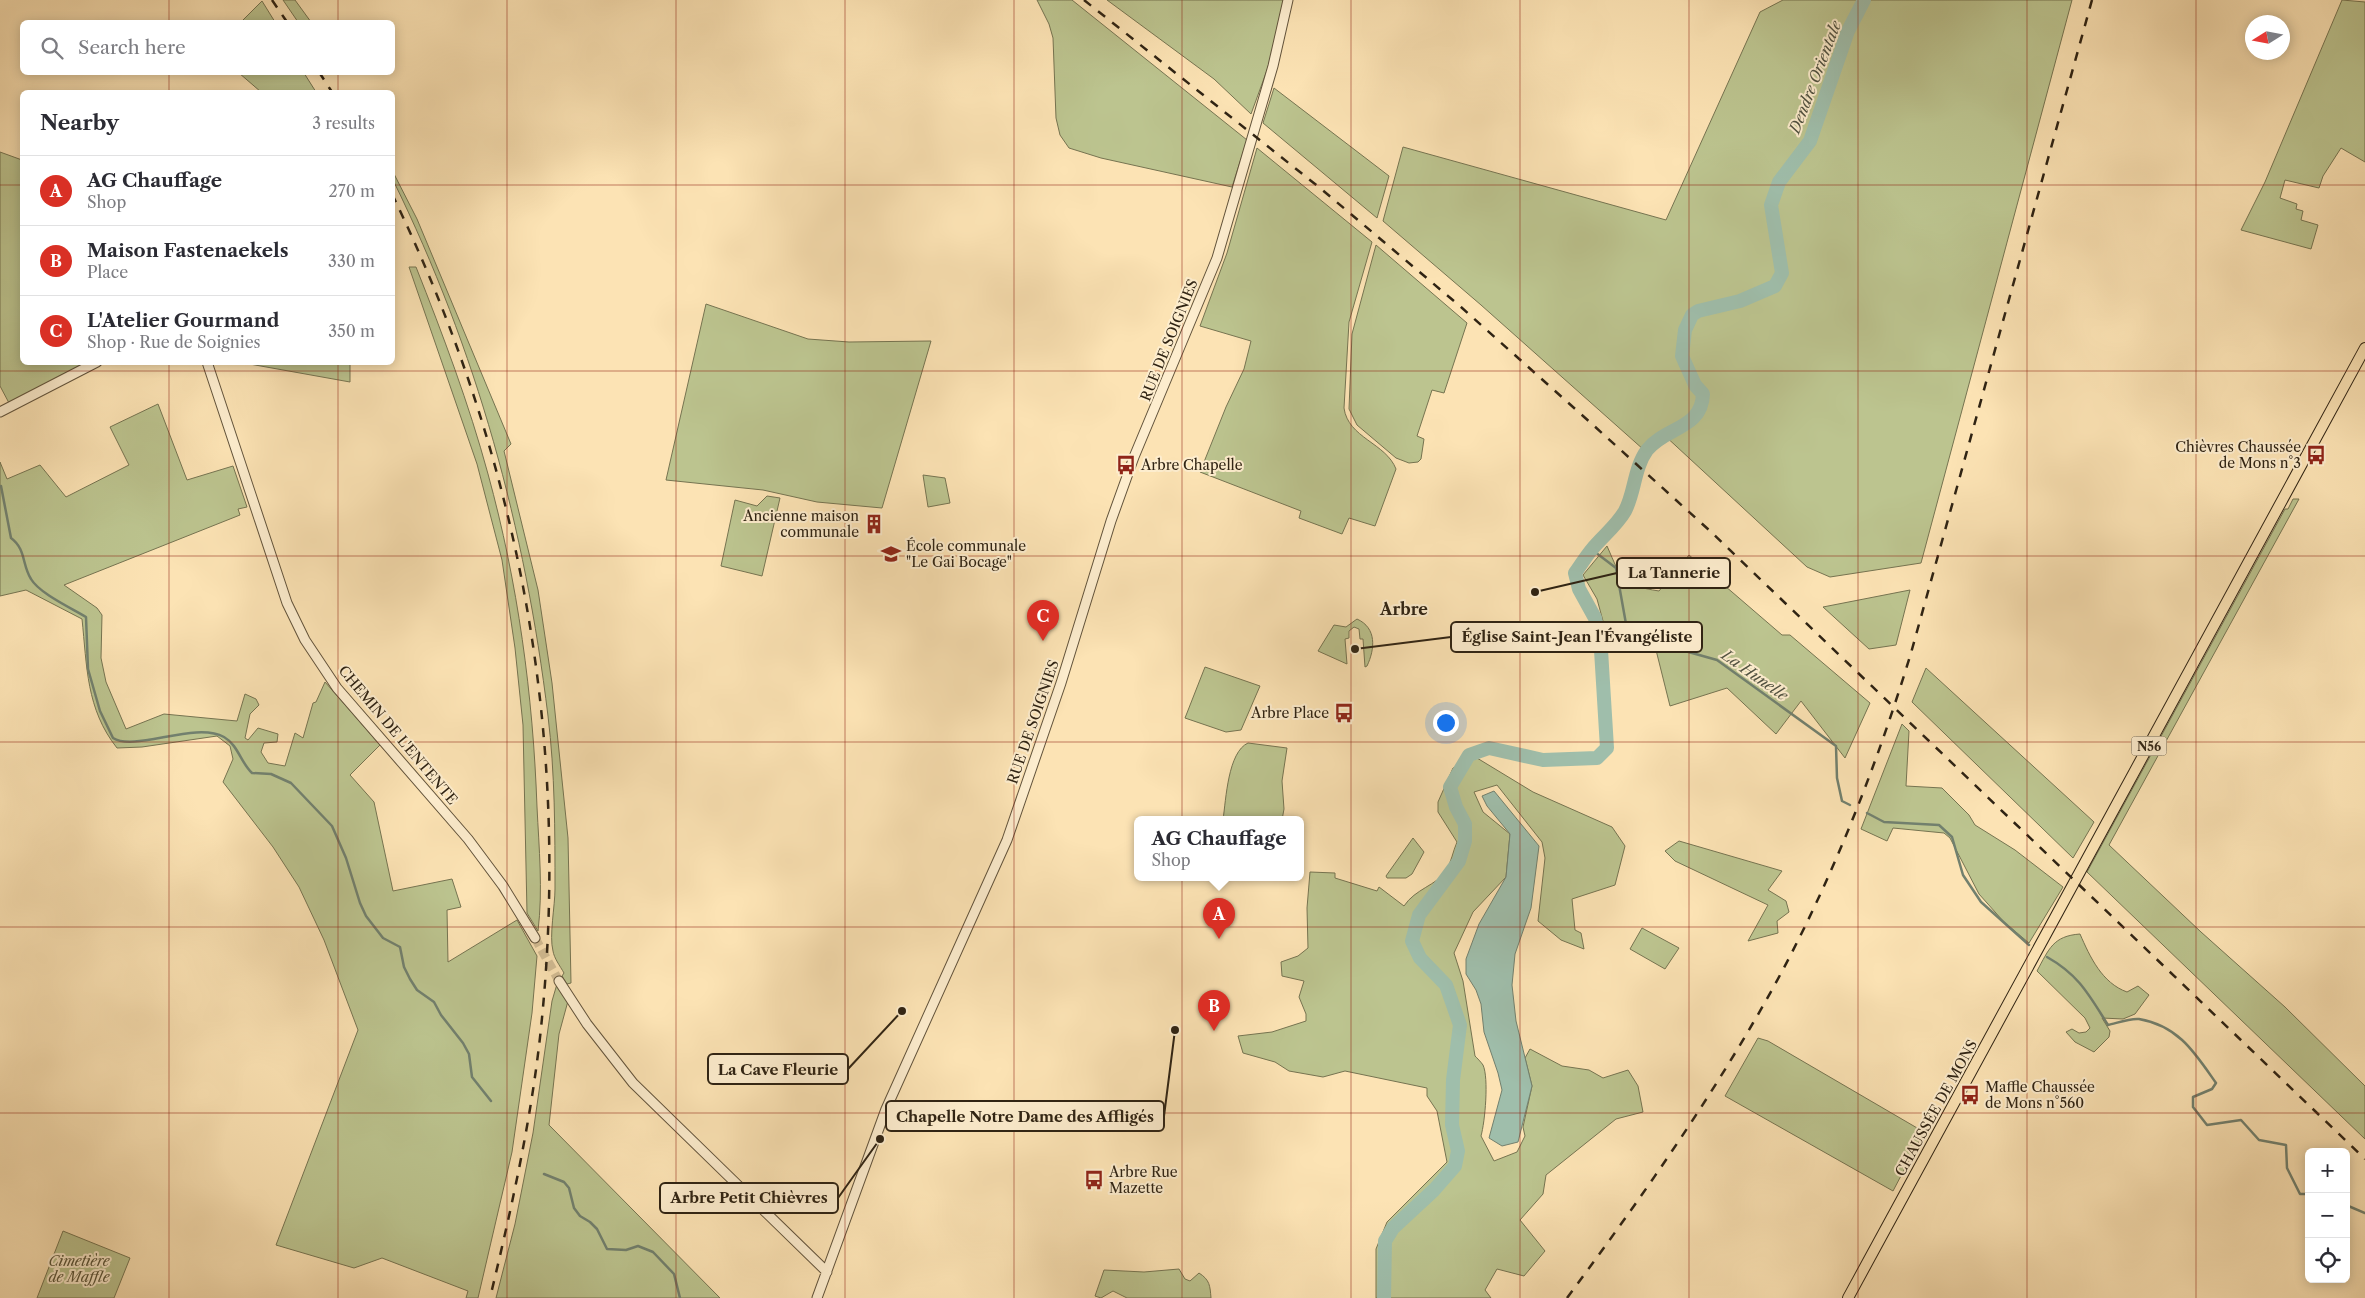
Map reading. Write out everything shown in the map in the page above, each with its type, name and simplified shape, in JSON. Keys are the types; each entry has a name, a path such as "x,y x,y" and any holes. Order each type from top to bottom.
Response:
{"main road":[{"name":"CHAUSSÉE DE MONS","path":"1848,1298 2365,348"}],"street":[{"name":"RUE DE SOIGNIES","path":"817,1298 886,1109 1007,840 1061,683 1111,521 1134,457 1217,258 1273,66 1288,0"},
{"path":"0,412 91,365"},
{"name":"CHEMIN DE L'ENTENTE","path":"209,365 287,603 305,640 337,688 468,839 503,886 535,938"},
{"path":"559,981 587,1024 633,1083 827,1272"}],"green space":[{"path":"283,0 295,0 310,20 297,20"},
{"path":"1037,0 1072,0 1247,140 1232,187 1101,158 1069,148 1060,135 1056,118 1053,38 1049,24"},
{"path":"1107,0 1284,0 1270,62 1251,114 1214,79"},
{"path":"1783,0 1862,0 1847,31 1809,140 1778,182 1770,205 1781,273 1775,284 1740,299 1697,309 1685,317 1684,326 1703,312 1738,303 1775,286 1782,273 1771,205 1779,182 1810,141 1848,31 1864,0 2072,0 1921,563 1830,577 1807,567 1663,434 1644,450 1383,221 1403,147 1666,220 1760,12"},
{"path":"2342,0 2365,2 2365,162 2341,148 2323,176 2319,188 2285,180 2280,198 2297,204 2296,209 2303,211 2301,220 2318,225 2311,249 2241,230 2265,182"},
{"path":"262,1 274,20 243,20"},
{"path":"241,75 305,75 315,90 259,90"},
{"path":"1274,88 1389,176 1377,218 1263,123"},
{"path":"1257,148 1372,242 1349,322 1344,408 1352,427 1384,453 1396,469 1375,526 1349,518 1342,534 1299,518 1301,511 1200,472 1226,407 1244,369 1251,341 1200,326 1227,253"},
{"path":"0,152 20,159 20,365 84,365 9,403 0,386"},
{"path":"395,176 417,219 511,444 504,451 538,590 552,683 568,838 571,983 567,984 562,976 564,973 555,956 552,945 555,889 555,824 552,759 538,646 526,577 511,508 473,375 423,244 395,184"},
{"path":"1376,245 1467,323 1444,393 1432,390 1417,436 1424,439 1421,459 1418,462 1409,463 1396,458 1357,425 1349,409 1352,334"},
{"path":"409,267 416,267 464,396 481,448 508,556 522,639 532,723 540,869 538,931 527,913 523,725 515,648 502,560 477,464"},
{"path":"706,304 808,339 849,342 931,341 882,508 817,502 763,490 666,480"},
{"path":"255,365 350,365 350,382"},
{"path":"158,404 187,480 233,466 247,507 238,509 240,515 64,585 97,608 102,615 101,658 106,682 126,729 164,714 237,721 245,694 256,699 259,705 250,714 245,738 248,740 258,728 278,734 277,742 264,743 261,752 268,763 285,766 295,733 303,738 313,703 316,702 325,682 380,745 350,775 374,802 393,891 452,879 461,907 447,910 448,962 517,920 537,956 532,1013 512,1152 478,1298 466,1298 468,1291 382,1258 354,1268 276,1245 358,1030 324,940 299,887 273,847 223,782 233,759 230,746 217,736 142,747 117,748 99,718 94,702 87,670 82,619 26,590 0,596 0,462 7,479 40,465 66,497 129,465 110,427"},
{"path":"923,475 945,478 950,503 928,507"},
{"path":"767,496 780,498 762,576 721,566 735,500 757,506"},
{"path":"2293,499 2299,499 2109,845 2201,932 2285,1007 2365,1086 2365,1139 2087,872 2285,509 2288,509"},
{"path":"1607,546 1616,567 1624,579 1637,586 1659,591 1689,555 1782,635 1790,635 1870,703 1845,758 1801,701 1776,734 1727,688 1670,706 1655,646 1624,647 1606,632 1597,599 1583,575"},
{"path":"1910,590 1896,645 1869,649 1823,607"},
{"path":"1357,619 1364,623 1371,633 1373,646 1367,666 1365,667 1363,639 1360,639 1359,629 1354,627 1349,631 1349,638 1345,639 1347,664 1318,651 1334,625 1346,627"},
{"path":"1205,667 1260,686 1241,730 1226,732 1185,718"},
{"path":"1926,668 2094,822 2073,858 1912,702"},
{"path":"1902,724 1909,731 1906,786 1942,788 1969,815 1975,825 2015,850 2063,887 2029,943 2004,922 1979,894 1950,838 1944,833 1893,828 1887,841 1861,829"},
{"path":"1248,743 1287,748 1282,781 1283,816 1224,816 1229,777 1236,756 1241,748"},
{"path":"1477,758 1533,792 1612,827 1625,846 1615,885 1572,899 1575,930 1581,933 1584,949 1561,940 1538,921 1545,858 1542,842 1497,785 1474,792 1483,812 1510,834 1506,877 1473,912 1454,953 1463,981 1475,1056 1483,1065 1485,1071 1486,1100 1481,1136 1494,1161 1517,1152 1525,1136 1523,1127 1532,1086 1525,1058 1530,1049 1562,1066 1589,1070 1603,1078 1628,1070 1638,1086 1643,1112 1616,1119 1546,1175 1543,1194 1520,1220 1545,1251 1524,1276 1497,1269 1485,1290 1491,1298 1376,1298 1376,1249 1387,1222 1447,1162 1437,1111 1427,1096 1427,1088 1345,1071 1323,1077 1289,1071 1275,1062 1243,1053 1238,1036 1272,1032 1306,1021 1306,1014 1299,997 1304,981 1282,976 1281,962 1298,956 1308,948 1307,908 1310,872 1335,873 1335,878 1377,891 1379,887 1404,906 1414,895 1442,876 1448,868 1457,842 1438,812 1438,802 1453,768"},
{"path":"1413,838 1424,852 1412,874 1406,878 1387,878 1386,876"},
{"path":"1679,841 1782,871 1768,890 1786,901 1789,912 1777,921 1778,933 1748,941 1768,905 1675,861 1665,851"},
{"path":"1642,928 1679,948 1665,969 1630,949"},
{"path":"2080,934 2088,952 2104,976 2118,988 2127,992 2138,986 2149,995 2135,1014 2123,1019 2102,1018 2110,1031 2109,1037 2094,1052 2075,1042 2066,1032 2072,1029 2079,1033 2086,1032 2090,1028 2085,1018 2037,971 2053,945 2071,935"},
{"path":"557,984 568,1001 559,1034 549,1125 720,1298 496,1298 515,1224 533,1133 552,1001"},
{"path":"1758,1038 1768,1041 1924,1132 1893,1191 1725,1096"},
{"name":"Cimetière de Maffle","path":"63,1231 130,1258 114,1298 37,1298"},
{"path":"1179,1269 1185,1279 1190,1281 1199,1273 1203,1276 1209,1284 1211,1298 1127,1298 1113,1291 1101,1298 1095,1296 1104,1270 1144,1272"}],"shaded area":[{"path":"1494,791 1539,846 1531,908 1515,954 1512,985 1516,1021 1532,1086 1518,1142 1502,1146 1489,1138 1502,1090 1484,1032 1481,1004 1476,990 1466,974 1466,959 1479,924 1506,877 1510,834 1487,806 1482,796"}],"waterway":[{"name":"Dendre Orientale","path":"1384,1298 1385,1241 1393,1228 1434,1190 1455,1166 1458,1151 1452,1125 1453,1080 1460,1025 1446,985 1420,958 1412,941 1419,915 1459,861 1465,841 1465,824 1456,807 1450,787 1469,755 1489,748 1543,760 1597,758 1607,748 1601,650 1595,618 1579,589 1575,573 1590,551 1614,526 1625,511 1639,464 1647,450 1663,436 1690,421 1701,406 1703,394 1695,385 1682,356 1685,330 1692,315 1698,311 1740,301 1775,286 1782,273 1771,205 1779,182 1810,141 1848,31 1864,0"},
{"path":"1,486 11,538 22,552 31,579 48,595 86,617 88,669 100,711 113,738 123,741 136,741 198,732 212,733 229,740 252,773 271,774 291,783 332,826 346,858 366,916 383,938 400,947 404,967 410,979 417,990 434,1002 441,1015 463,1043 469,1054 472,1077 491,1101"},
{"name":"La Hunelle","path":"1591,549 1616,568 1628,635 1717,660 1836,746 1837,778 1842,801 1850,805"},
{"name":"La Hunelle","path":"1867,813 1884,822 1939,825 1952,837 1963,875 1981,902 2029,945"},
{"name":"La Hunelle","path":"2047,957 2067,971 2082,986 2108,1025 2139,1019 2165,1028 2185,1042 2216,1083 2212,1089 2193,1097 2193,1107 2207,1125 2241,1120 2259,1140 2286,1145 2287,1168 2300,1194 2305,1194"},
{"path":"544,1174 564,1182 569,1188 574,1208 580,1216 597,1229 607,1249 626,1250 638,1246 653,1252 674,1274 680,1298"},
{"name":"La Hunelle","path":"2350,1207 2365,1213"}],"tunnel":[{"path":"535,938 559,981"}],"railway":[{"path":"272,0 286,20"},
{"path":"1084,0 1320,188 1461,307 1592,424 1709,530 2365,1159"},
{"path":"1567,1298 1664,1163 1732,1059 1801,935 1843,843 1879,749 1911,653 2092,0"},
{"path":"321,75 331,90"},
{"path":"395,201 436,292 473,392 502,493 525,596 540,700 548,805 549,911 542,1018 527,1124 514,1194 490,1298"}],"place":[{"name":"Chièvres Chaussée de Mons n°3","path":"2316,455"},
{"name":"Arbre Chapelle","path":"1126,465"},
{"name":"Ancienne maison communale","path":"874,524"},
{"name":"École communale \"Le Gai Bocage\"","path":"891,554"},
{"name":"La Tannerie","path":"1535,592"},
{"name":"L'Atelier Gourmand","path":"1043,641"},
{"name":"Église Saint-Jean l'Évangéliste","path":"1355,649"},
{"name":"Arbre Place","path":"1344,713"},
{"name":"AG Chauffage","path":"1219,939"},
{"name":"La Cave Fleurie","path":"902,1011"},
{"name":"Chapelle Notre Dame des Affligés","path":"1175,1030"},
{"name":"Maison Fastenaekels","path":"1214,1031"},
{"name":"Maffle Chaussée de Mons n°560","path":"1970,1095"},
{"name":"Arbre Petit Chièvres","path":"880,1139"},
{"name":"Arbre Rue Mazette","path":"1094,1180"}],"district":[{"name":"Arbre","path":"1404,609"}]}
